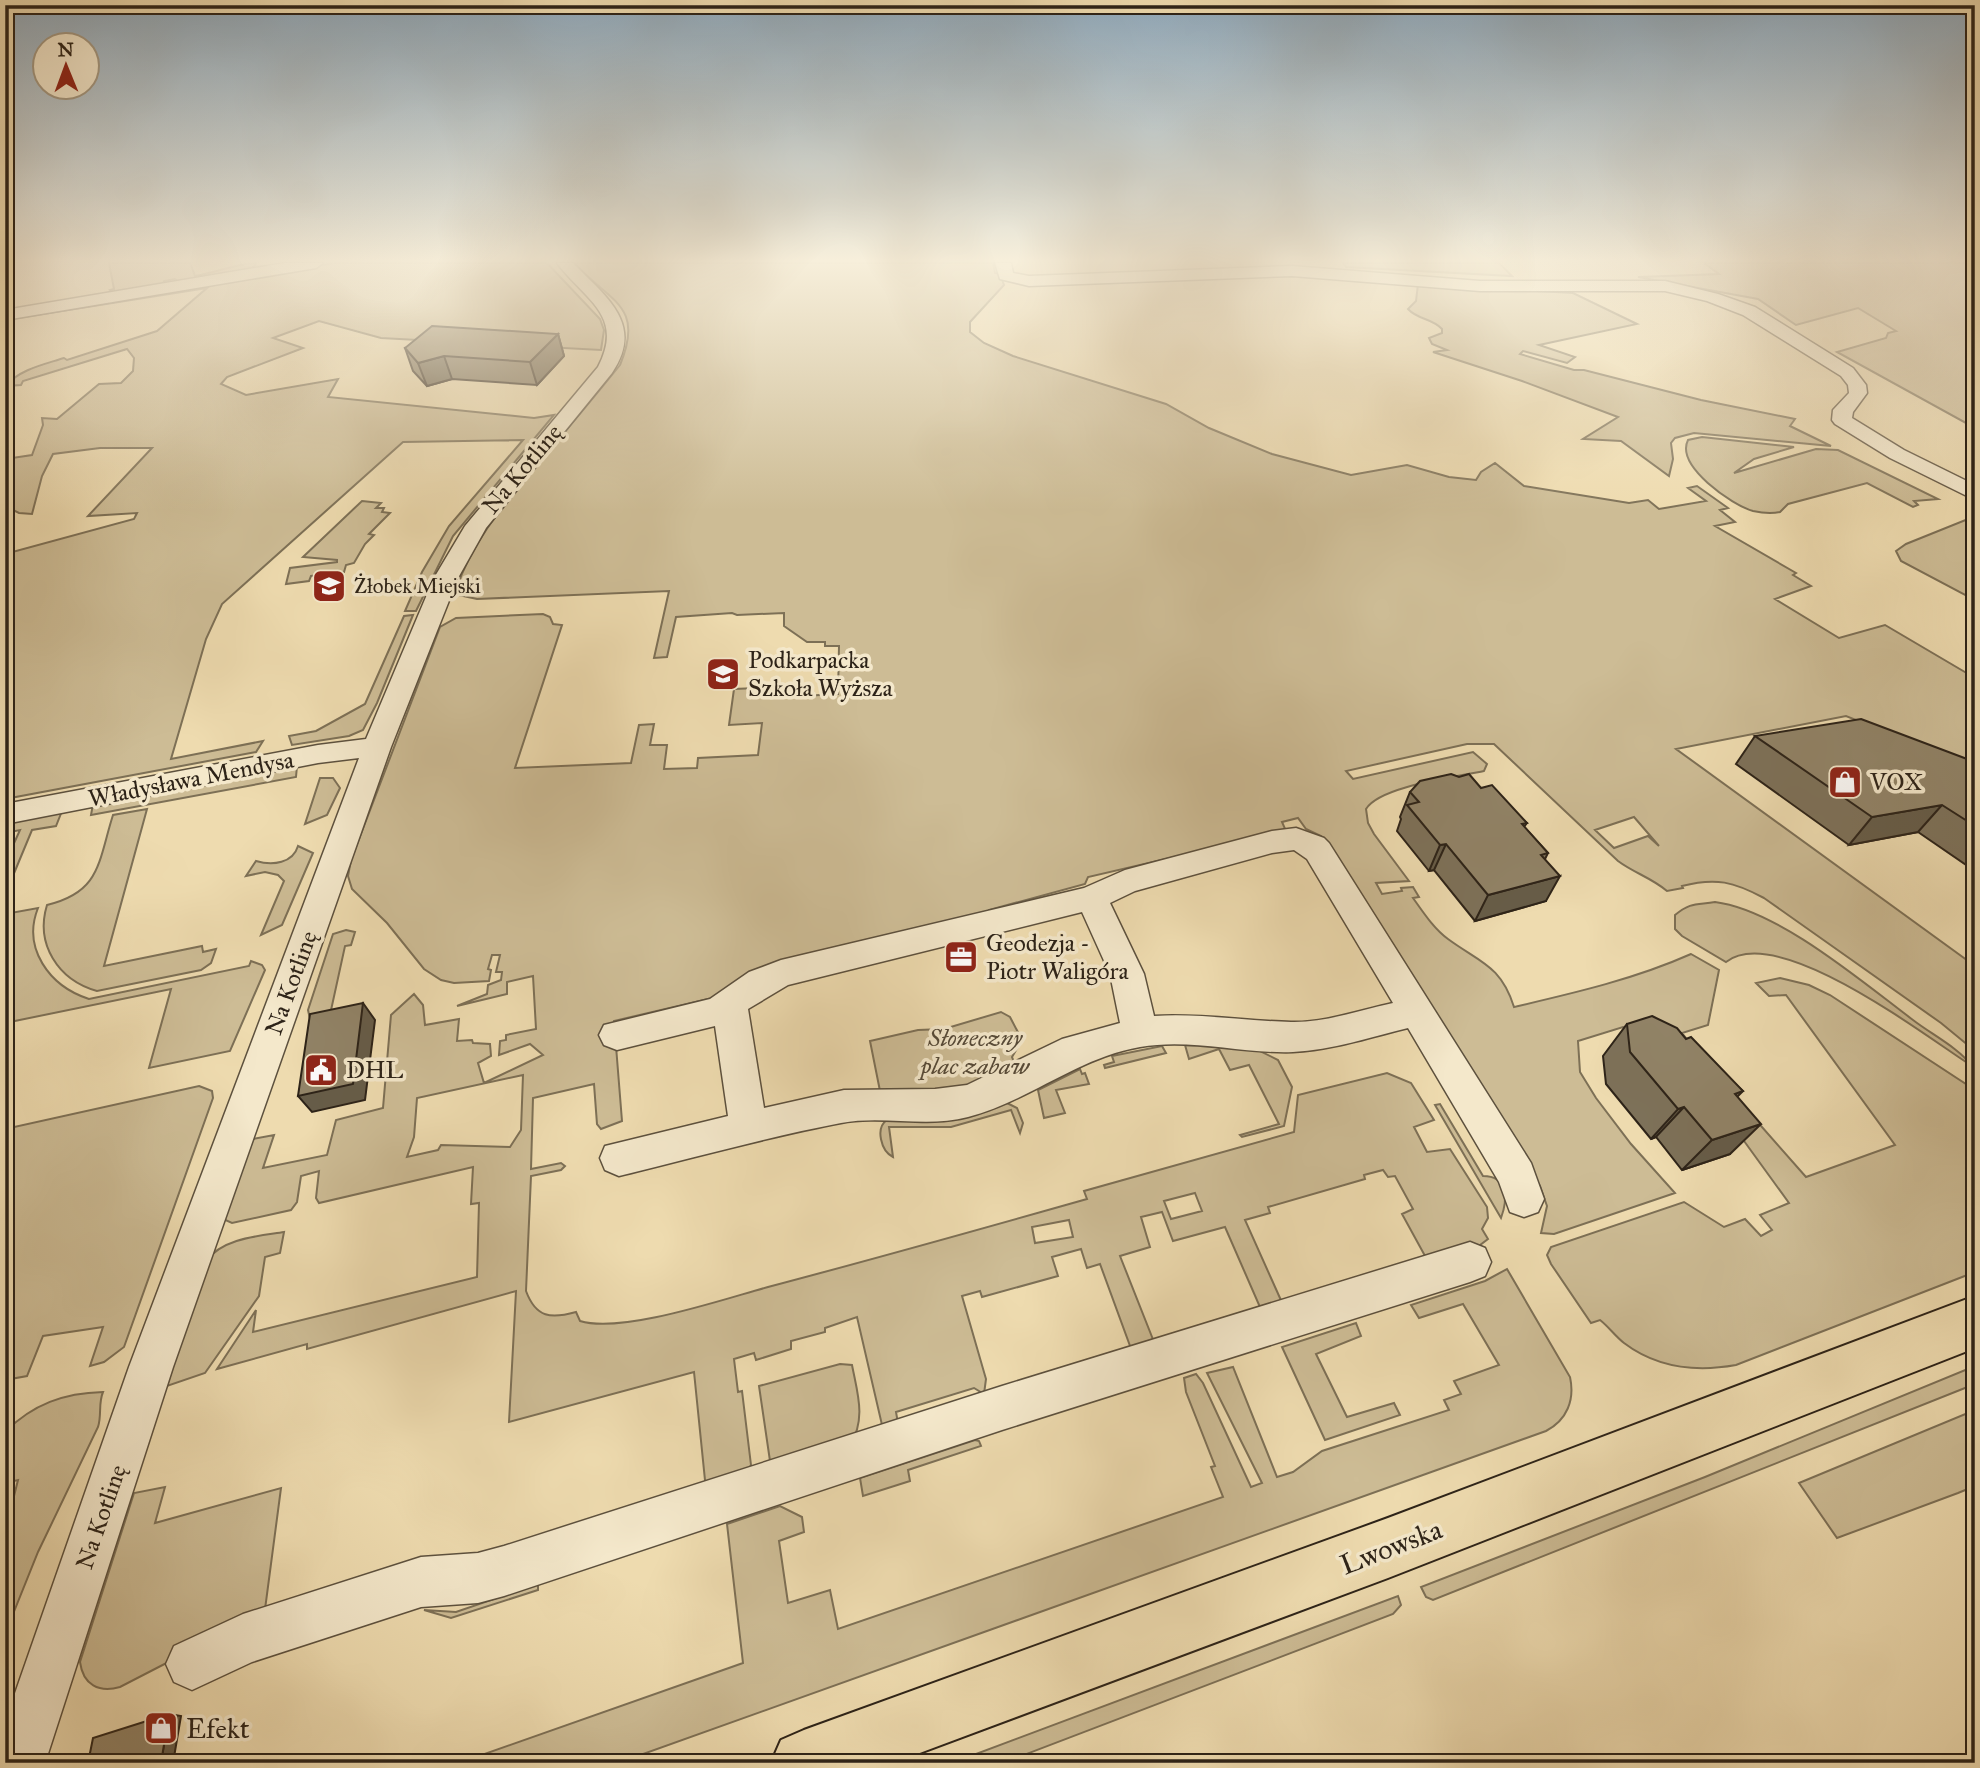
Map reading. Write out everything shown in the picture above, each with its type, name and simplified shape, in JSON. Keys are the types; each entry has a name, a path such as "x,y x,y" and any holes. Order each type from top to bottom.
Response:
{"main road":[{"name":"Lwowska","path":"804,1763 1388,1548 1975,1322"}],"street":[{"name":"Na Kotlinę","path":"19,1763 151,1367 377,747 446,578 465,540 540,446 601,376 615,355 617,346"},
{"path":"1807,346 1835,362 1853,379 1858,393 1843,410 1842,420 1897,454 1975,494"},
{"name":"Władysława Mendysa","path":"5,814 318,754 377,747"},
{"path":"617,1035 712,1014 730,1006 761,982 782,973 1092,898 1111,887 1139,878 1280,840 1302,841 1316,848 1332,872 1517,1176 1524,1199"},
{"path":"1092,898 1127,974 1140,1032"},
{"path":"730,1006 748,1127"},
{"path":"619,1158 844,1106 935,1105 967,1101 993,1092 1075,1050 1140,1032 1186,1029 1300,1036 1330,1032 1415,1012"},
{"path":"192,1664 243,1639 421,1583 478,1578 504,1571 988,1412 1470,1262"}],"green space":[{"path":"112,346 296,346 303,348 227,377 221,384 246,395 338,379 328,397 534,418 554,415 453,536 416,611 405,611 422,572 449,526 523,440 403,442 222,604 206,639 171,759 263,741 256,752 5,799 5,554 134,519 137,513 88,516 152,448 100,448 53,454 42,476 32,514 19,513 5,506 5,459 32,455 43,425 42,418 57,419 99,384 121,383 133,371 134,358 127,349 23,381 21,385 5,386 18,375 40,365 64,358 67,360"},
{"path":"519,346 602,346 601,350"},
{"path":"627,346 990,346 1013,356 1166,404 1209,428 1272,454 1351,475 1407,465 1449,477 1476,480 1481,472 1495,463 1524,486 1629,503 1648,500 1659,509 1706,501 1688,488 1697,486 1728,508 1720,510 1735,522 1715,526 1796,573 1793,575 1811,586 1775,599 1839,638 1885,625 1975,678 1975,767 1846,716 1676,749 1975,966 1975,1051 1941,1023 1764,898 1734,885 1715,882 1694,883 1667,891 1618,861 1494,744 1467,744 1346,771 1353,779 1473,752 1487,764 1484,771 1402,788 1374,801 1366,809 1368,823 1374,834 1409,881 1376,883 1382,894 1413,887 1419,897 1413,898 1433,925 1496,973 1509,993 1514,1007 1626,978 1691,954 1719,970 1708,1025 1682,1033 1693,1047 1667,1049 1623,1027 1578,1041 1580,1072 1596,1098 1631,1144 1675,1193 1554,1234 1541,1233 1547,1206 1540,1186 1321,836 1306,829 1298,818 1282,822 1286,831 1088,877 1085,884 989,910 989,913 721,996 614,1021 622,1121 601,1129 597,1124 594,1084 533,1098 531,1169 561,1163 565,1166 561,1170 531,1176 526,1291 535,1307 545,1314 552,1316 576,1312 580,1321 598,1324 621,1323 673,1313 1087,1199 1084,1191 1294,1132 1298,1095 1387,1073 1411,1083 1434,1120 1414,1127 1427,1152 1450,1149 1487,1207 1488,1218 1482,1229 1488,1239 1476,1248 1430,1265 1402,1214 1413,1209 1395,1176 1388,1177 1383,1170 1364,1175 1365,1179 1268,1207 1270,1213 1245,1220 1284,1307 1263,1314 1225,1227 1173,1241 1162,1212 1141,1217 1150,1247 1120,1256 1156,1347 1133,1354 1100,1264 1087,1268 1081,1249 1052,1257 1058,1276 982,1297 980,1291 962,1296 986,1379 984,1394 974,1388 896,1412 899,1429 882,1425 857,1317 825,1328 825,1332 791,1341 791,1349 756,1360 754,1353 734,1359 738,1392 742,1391 751,1465 744,1480 713,1490 705,1480 694,1372 509,1422 516,1291 307,1349 307,1344 217,1369 256,1310 253,1332 477,1277 479,1203 471,1204 473,1167 319,1203 316,1198 319,1171 301,1176 297,1202 291,1210 232,1223 223,1219 248,1140 274,1135 263,1168 327,1155 336,1120 383,1108 391,1015 414,994 423,1005 425,1025 459,1019 457,1041 472,1040 473,1043 490,1044 491,1056 478,1063 484,1083 543,1055 530,1044 499,1055 500,1041 506,1040 506,1035 536,1029 533,976 507,982 507,994 457,1006 487,994 488,985 501,980 502,972 496,972 500,955 492,955 488,969 491,970 489,981 454,983 441,980 424,969 387,923 352,889 348,876 351,860 440,627 456,618 543,614 550,617 553,624 562,625 515,768 631,763 639,725 654,724 650,745 667,745 664,769 697,768 698,758 758,755 762,723 729,725 734,689 784,687 784,697 838,694 839,646 825,646 825,642 807,642 784,626 784,613 676,617 667,657 654,658 669,591 477,599 459,595 456,590 462,573 489,526 620,365","holes":["1634,817 1659,846 1648,836 1614,848 1595,830","523,1075 521,1130 510,1147 441,1145 438,1150 407,1157 414,1137 417,1098","1195,1193 1202,1211 1171,1219 1164,1201","1069,1220 1073,1237 1035,1243 1032,1227"]},
{"path":"1436,346 1541,346 1575,357 1567,363 1523,351 1520,354 1574,370 1584,370 1701,400 1795,419 1790,426 1831,446 1694,433 1675,438 1671,443 1673,459 1669,476 1621,441 1583,439 1618,417 1522,381 1433,352 1447,350"},
{"path":"1860,346 1975,346 1975,428 1837,352"},
{"path":"1702,437 1794,447 1754,459 1734,473 1816,449 1838,450 1938,499 1914,501 1918,505 1913,507 1867,483 1788,504 1780,512 1753,511 1720,493 1697,472 1686,450 1688,440"},
{"path":"362,501 381,503 376,508 384,508 382,512 390,513 369,534 374,535 354,563 346,565 344,572 311,576 309,581 286,584 290,568 337,562 303,557"},
{"path":"1968,519 1975,519 1975,593 1967,596 1901,561 1896,551 1906,544"},
{"path":"413,615 363,730 349,736 292,745 289,736 316,731 365,704 404,616"},
{"path":"297,766 296,777 91,815 93,804"},
{"path":"320,778 333,778 340,788 327,815 305,824"},
{"path":"147,809 104,966 202,946 203,952 216,949 211,963 201,970 97,991 71,978 53,958 44,933 47,905 65,899 88,883 100,861 113,815"},
{"path":"62,811 56,826 32,830 5,895 5,863 20,830 5,833 5,822"},
{"path":"298,846 313,853 282,925 261,935 284,881 278,875 265,872 246,876 256,861 269,863 287,860"},
{"path":"1715,902 1765,918 1818,949 1952,1047 1972,1066 1887,1009 1814,969 1780,957 1750,954 1726,962 1675,929 1675,915 1685,908"},
{"path":"38,908 34,937 43,964 62,985 89,999 249,966 251,961 262,965 265,970 230,1051 149,1068 171,989 5,1023 5,914"},
{"path":"346,930 355,932 351,945 345,946 328,1024 310,1019 308,1010 333,934"},
{"path":"1780,978 1809,985 1830,995 1975,1090 1975,1272 1736,1365 1692,1368 1664,1363 1624,1343 1600,1320 1591,1323 1551,1264 1547,1255 1551,1247 1684,1202 1724,1227 1745,1219 1761,1236 1772,1230 1760,1215 1789,1203 1731,1123 1747,1110 1806,1177 1895,1145 1786,995 1769,996 1756,983"},
{"name":"Słoneczny plac zabaw","path":"1001,1012 1010,1017 1022,1040 1012,1057 1016,1067 961,1090 880,1091 870,1041 918,1030 944,1029"},
{"path":"1185,1045 1250,1046 1278,1060 1292,1087 1284,1126 1242,1137 1240,1135 1279,1124 1249,1065 1230,1070 1219,1049 1189,1059"},
{"path":"1162,1046 1166,1053 1105,1068 1104,1065 1114,1062 1112,1056"},
{"path":"1080,1069 1082,1074 1085,1073 1089,1084 1056,1090 1065,1113 1044,1118 1038,1090"},
{"path":"199,1086 212,1091 213,1098 124,1347 104,1362 90,1366 103,1327 43,1336 27,1376 5,1380 5,1129"},
{"path":"1007,1103 1017,1108 1023,1123 1020,1133 1011,1110 951,1127 889,1127 893,1157 885,1150 881,1139 881,1128 887,1120 966,1117"},
{"path":"1440,1104 1483,1176 1491,1177 1502,1184 1505,1203 1501,1218 1435,1105"},
{"path":"284,1232 280,1253 265,1257 259,1296 205,1373 167,1386 206,1261 213,1253 232,1243"},
{"path":"1507,1269 1570,1377 1568,1408 1559,1421 1546,1431 618,1763 459,1763 743,1663 727,1524 780,1506 802,1517 804,1532 779,1541 788,1603 830,1590 838,1629 1223,1497 1211,1467 1215,1466 1186,1392 1184,1378 1196,1374 1203,1383 1251,1487 1262,1483 1207,1373 1233,1367 1277,1477 1293,1472 1322,1451 1449,1410 1444,1400 1461,1394 1454,1381 1499,1365 1463,1304 1419,1318 1411,1305 1485,1281"},
{"path":"1356,1323 1361,1336 1316,1354 1347,1417 1394,1403 1400,1415 1325,1440 1282,1347"},
{"path":"840,1364 852,1365 858,1397 858,1426 850,1447 770,1461 759,1386"},
{"path":"1975,1366 1975,1384 1433,1600 1426,1597 1421,1587 1705,1477"},
{"path":"103,1392 98,1427 38,1552 5,1634 5,1532 18,1480 5,1483 5,1432 27,1414 50,1402 75,1395"},
{"path":"1975,1410 1975,1486 1837,1538 1799,1483"},
{"path":"975,1440 979,1441 981,1446 908,1470 910,1481 863,1496 860,1478"},
{"path":"165,1487 155,1523 281,1488 264,1617 244,1623 120,1687 99,1688 88,1682 80,1662 134,1493"},
{"path":"538,1584 538,1590 451,1618 424,1610 456,1612"},
{"path":"1398,1596 1401,1605 1393,1614 1003,1763 952,1763"}],"building":[{"path":"408,346 546,346 530,362 444,356 418,363 405,348"},
{"path":"1861,719 1975,762 1975,826 1942,805 1872,817 1755,736"},
{"path":"1451,774 1459,777 1469,774 1481,788 1492,785 1527,823 1522,824 1548,853 1541,855 1560,876 1488,895 1446,844 1440,845 1407,805 1419,802 1410,792 1420,781"},
{"path":"363,1003 353,1084 298,1096 310,1014"},
{"path":"1652,1016 1677,1028 1686,1039 1691,1037 1743,1091 1735,1094 1761,1124 1712,1140 1684,1107 1678,1109 1630,1052 1627,1024"},
{"name":"Efekt","path":"169,1714 161,1763 88,1763 93,1738"}],"place":[{"name":"Żłobek Miejski","path":"329,586"},
{"name":"Podkarpacka Szkoła Wyższa","path":"723,674"},
{"name":"VOX","path":"1845,782"},
{"name":"Geodezja - Piotr Waligóra","path":"961,957"},
{"name":"DHL","path":"321,1070"},
{"name":"Efekt","path":"161,1728"}]}
